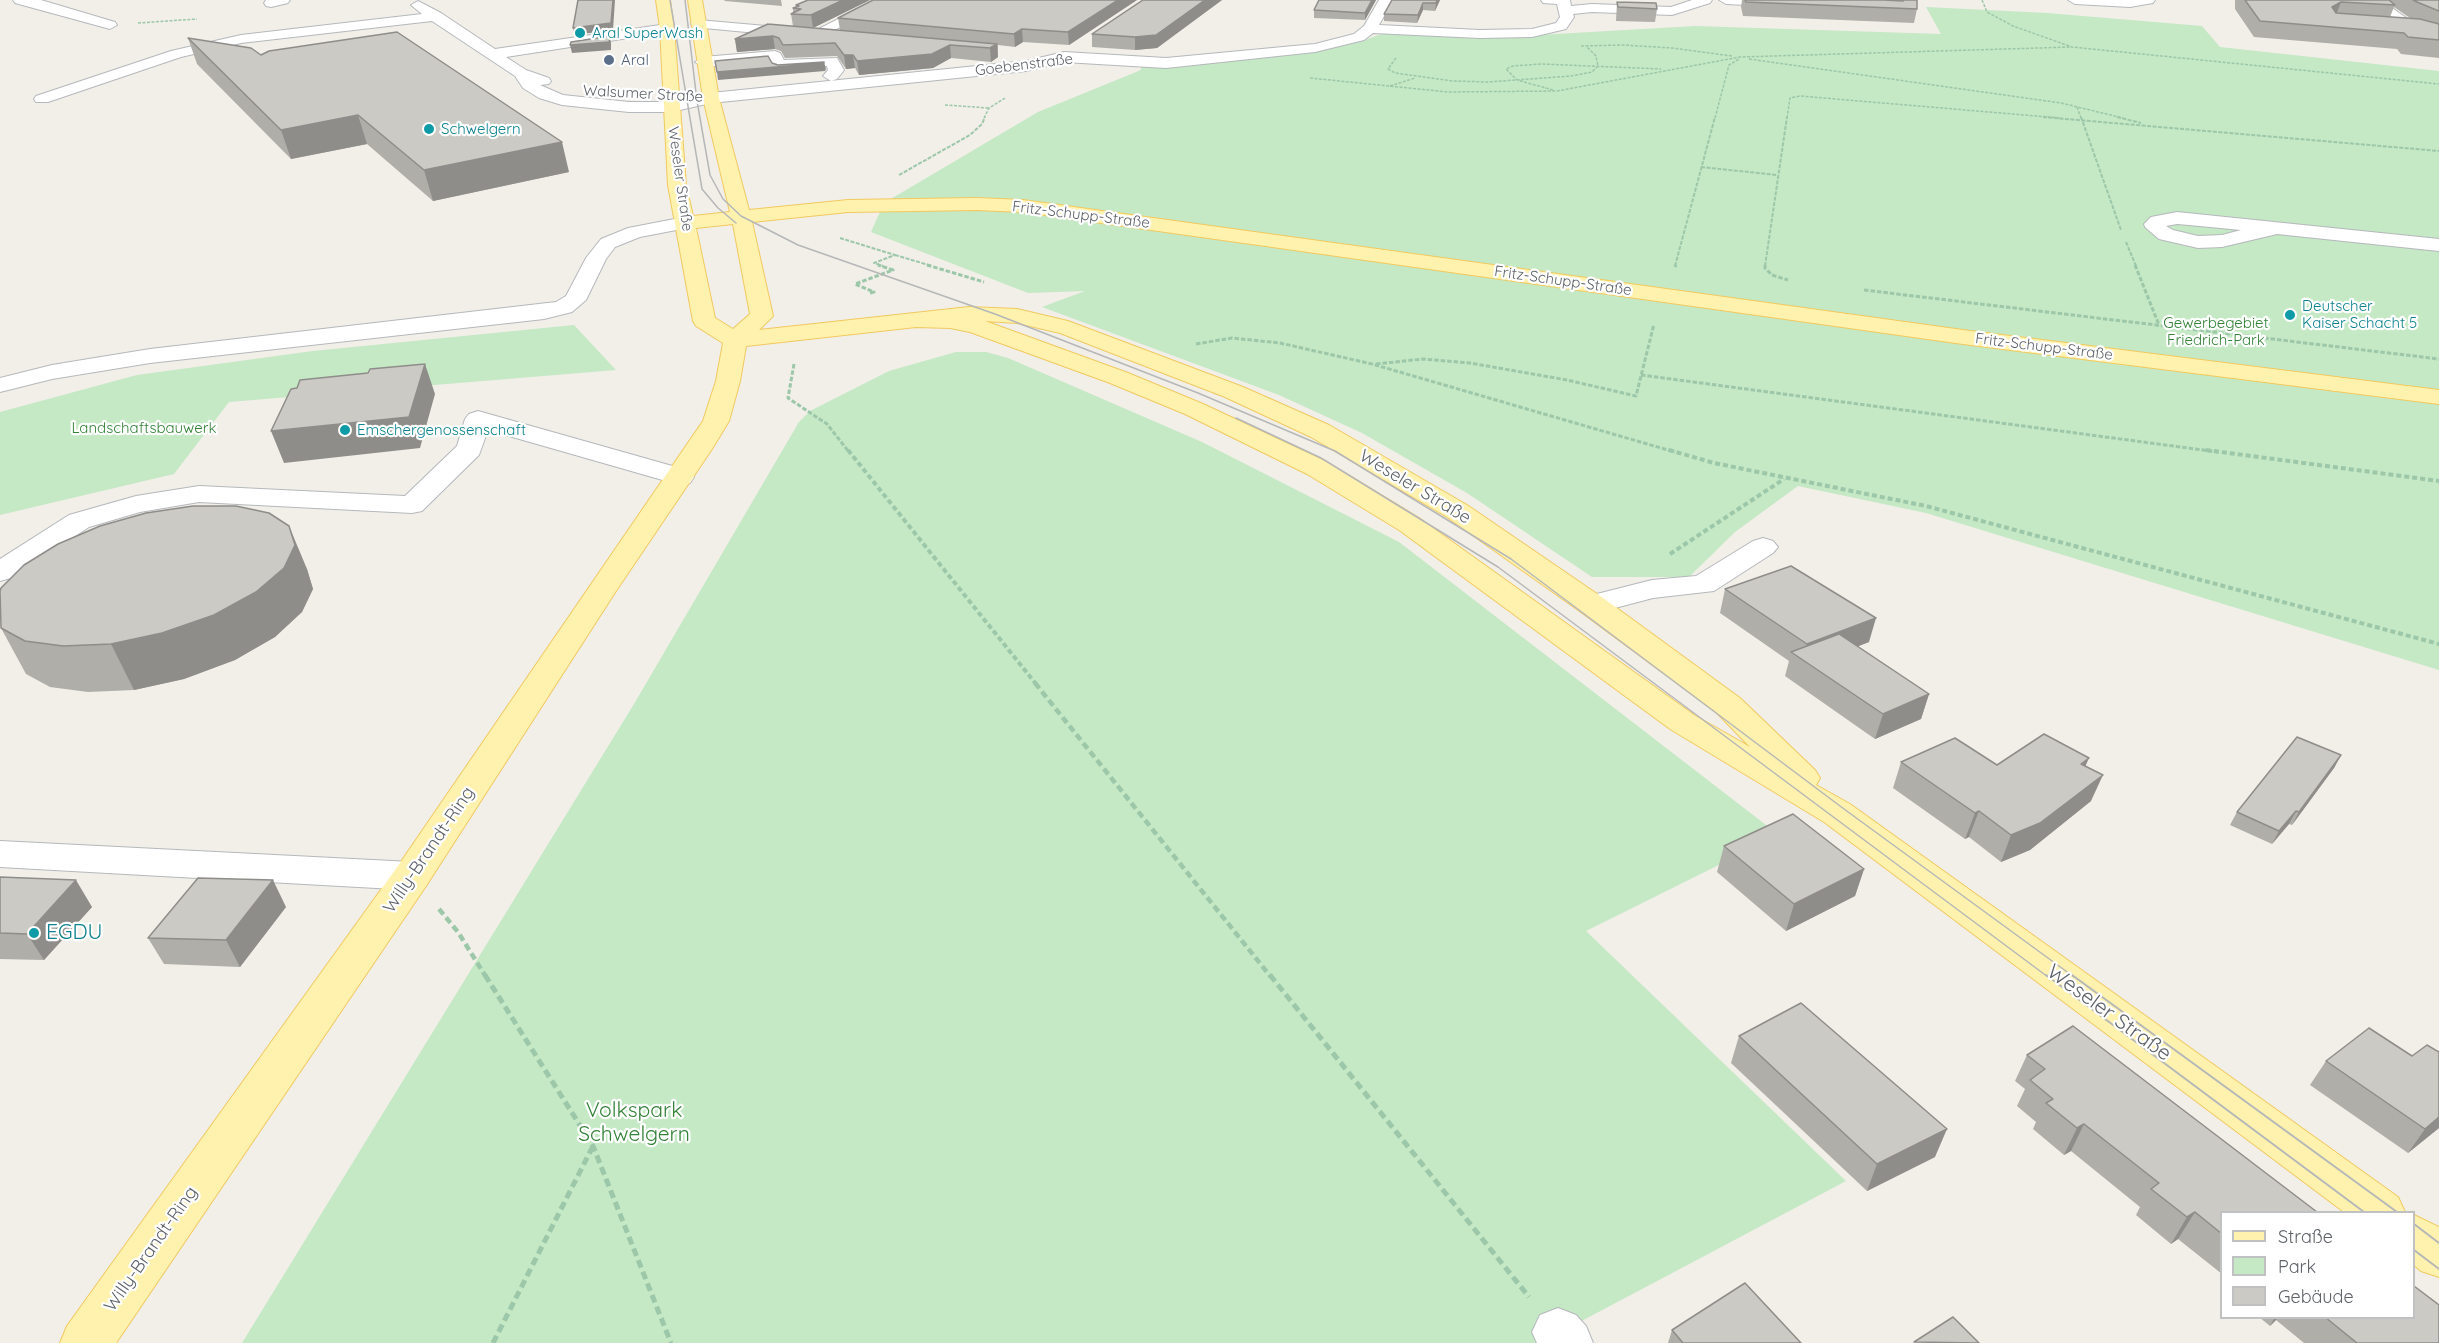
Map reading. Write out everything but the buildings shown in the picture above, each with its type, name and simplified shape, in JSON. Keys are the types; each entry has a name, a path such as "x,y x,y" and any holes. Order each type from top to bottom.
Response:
{"main road":[{"name":"Weseler Straße","path":"663,0 667,28 677,185 704,321 735,340 969,314 995,314 1038,320 1068,328 1234,392 1320,431 1457,511 1592,605 1728,705 1837,813"},
{"path":"695,0 703,62 741,216 762,316 735,340"},
{"name":"Fritz-Schupp-Straße","path":"685,223 848,206 977,204 1064,210 1952,336 2439,397"},
{"name":"Weseler Straße","path":"917,320 950,321 976,326 1119,378 1194,409 1317,468 1409,524 1682,722 1837,813 2380,1211"},
{"name":"Willy-Brandt-Ring","path":"86,1343 412,876 601,591 680,477 716,421 728,381 735,340"},
{"path":"2415,1238 2439,1255"}],"street":[{"name":"Walsumer Straße","path":"410,0 521,73 529,85 545,95 561,100 629,107 711,98"},
{"path":"816,34 886,0"},
{"path":"1370,29 1386,0"},
{"path":"1548,0 1563,0 1565,9"},
{"path":"1535,2 1565,9 1672,11 1705,0"},
{"path":"1726,0 1796,3"},
{"path":"2075,0 2130,3 2148,0"},
{"path":"2372,0 2404,23 2439,36"},
{"path":"33,1 110,26"},
{"name":"Goebenstraße","path":"711,98 834,80 1026,66 1064,57 1138,62 1191,62 1345,42 1359,37 1370,29 1521,34 1561,26 1567,17 1565,9"},
{"path":"42,99 176,54 241,39 436,16"},
{"path":"698,24 840,37"},
{"path":"2382,27 2416,29"},
{"path":"493,54 667,28"},
{"path":"241,39 253,53"},
{"path":"1017,53 1064,57 1082,46"},
{"path":"703,62 775,56 779,65 832,61 836,70 834,80 778,81"},
{"path":"2277,228 2222,241 2198,242 2166,235 2154,224 2158,220 2177,218 2439,244"},
{"path":"0,385 52,372 150,356 543,312 564,307 575,300 596,258 608,243 635,232 685,223"},
{"path":"0,572 79,521 136,504 199,494 412,505 470,449 478,419 680,477"},
{"path":"1592,605 1652,589 1702,585 1763,548"},
{"path":"0,854 412,876"}],"path":[{"path":"1982,0 1987,12 2013,26 2072,47"},
{"path":"110,26 196,19"},
{"path":"1345,42 1400,55 1388,69 1415,78 1453,81 1517,80 1571,76 1592,72 1599,66"},
{"path":"1577,46 1662,47 1740,57 2077,107 2153,126"},
{"path":"1586,46 1596,56 1599,66"},
{"path":"1310,78 1448,92 1557,91 1740,57 2072,47 2439,84"},
{"path":"1557,91 1517,80 1506,69 1513,66 1541,64 1667,69"},
{"path":"1386,87 1415,78"},
{"path":"1792,281 1772,275 1765,268 1790,98 1800,96 2439,151"},
{"path":"947,100 941,105 989,108"},
{"path":"2077,107 2121,231"},
{"path":"1701,167 1777,175"},
{"path":"2126,241 2159,325"},
{"path":"1863,290 2439,359"},
{"path":"815,332 817,346 797,355 788,398 826,424 1562,1338"},
{"path":"1153,361 1175,350 1206,341 1232,338 1280,343 1372,364 1714,463 1926,506 2439,644"},
{"path":"1641,375 2439,481"},
{"path":"1652,589 1656,569 1665,557 1785,479"},
{"path":"412,876 458,932 593,1146 672,1343"},
{"path":"492,1343 593,1146"}],"green space":[{"name":"Gewerbegebiet Friedrich-Park","path":"1926,7 2047,13 2202,26 2220,47 2439,71 2439,670 1926,513 1798,486 1735,532 1689,577 1592,577 1467,493 1362,433 1279,395 1042,307 1085,291 1028,293 871,232 884,203 1038,112 1141,70 1141,66 1206,64 1326,49 1360,42 1386,32 1539,35 1695,26 1941,34"},
{"name":"Landschaftsbauwerk","path":"574,325 616,370 229,402 174,474 0,515 0,412 137,375 313,351"},
{"name":"Volkspark Schwelgern","path":"956,352 986,352 1008,358 1202,442 1399,542 1779,835 1586,931 1846,1181 1540,1343 242,1343 634,704 799,422 810,411 889,371"}],"tram line":[{"path":"670,0 702,189 718,208 736,223"},
{"path":"685,0 697,101 710,175 723,199 741,216 798,245 995,314 1198,393 1335,451 1511,559 1844,809 2074,977"},
{"path":"1236,418 1321,458 1498,567 2048,977"},
{"path":"2046,975 2363,1211"},
{"path":"2072,975 2396,1211"},
{"path":"2415,1225 2439,1243"},
{"path":"2415,1251 2439,1269"}],"place":[{"name":"Aral SuperWash","path":"580,33"},
{"name":"Aral","path":"609,60"},
{"name":"Schwelgern","path":"429,129"},
{"name":"Deutscher Kaiser Schacht 5","path":"2290,315"},
{"name":"Emschergenossenschaft","path":"345,430"},
{"name":"EGDU","path":"34,933"}]}
